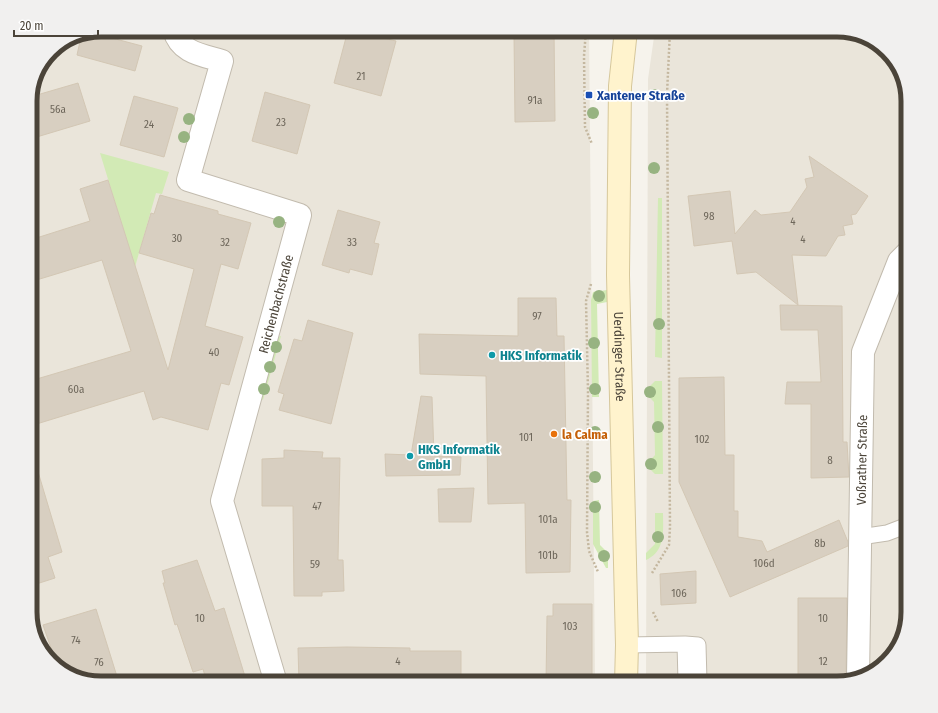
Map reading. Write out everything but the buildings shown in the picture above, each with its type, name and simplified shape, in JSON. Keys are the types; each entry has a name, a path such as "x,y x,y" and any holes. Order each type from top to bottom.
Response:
{"main road":[{"name":"Uerdinger Straße","path":"625,37 620,86 618,275 627,645 626,676"}],"street":[{"name":"Reichenbachstraße","path":"175,37 176,40 187,50 222,61 188,180 300,215 222,501 274,676"},
{"name":"Voßrather Straße","path":"858,673 863,352 901,259"}],"lane":[{"path":"860,537 887,533 901,528"},
{"path":"627,645 698,645 693,676"}],"path":[{"path":"652,580 652,572 669,545 670,527 667,94 670,37"},
{"path":"653,604 653,612 667,645"}],"shaded area":[{"path":"101,37 589,37 595,676 101,676 80,673 62,663 53,654 42,637 37,616 37,97 39,84 50,62 59,53 80,40"},
{"path":"654,37 837,37 858,40 876,50 890,65 898,80 901,101 901,612 898,633 888,651 876,663 858,673 837,676 646,676 648,79"}],"green space":[{"path":"100,153 169,172 162,194 156,193 135,267"},
{"path":"658,198 662,198 662,358 655,357"},
{"path":"607,290 607,302 597,304 599,397 592,397 591,300 593,292"},
{"path":"281,336 263,400 259,398 277,337"},
{"path":"655,381 662,381 663,474 655,474 646,465 655,455 654,402 646,394 646,390"},
{"path":"599,500 600,545 608,553 608,568 606,568 593,544 593,501"},
{"path":"655,513 663,513 662,540 657,551 646,560 646,553 655,544"}],"place":[{"name":"Xantener Straße","path":"589,95"},
{"name":"HKS Informatik","path":"492,355"},
{"name":"la Calma","path":"554,434"},
{"name":"HKS Informatik GmbH","path":"410,456"}]}
